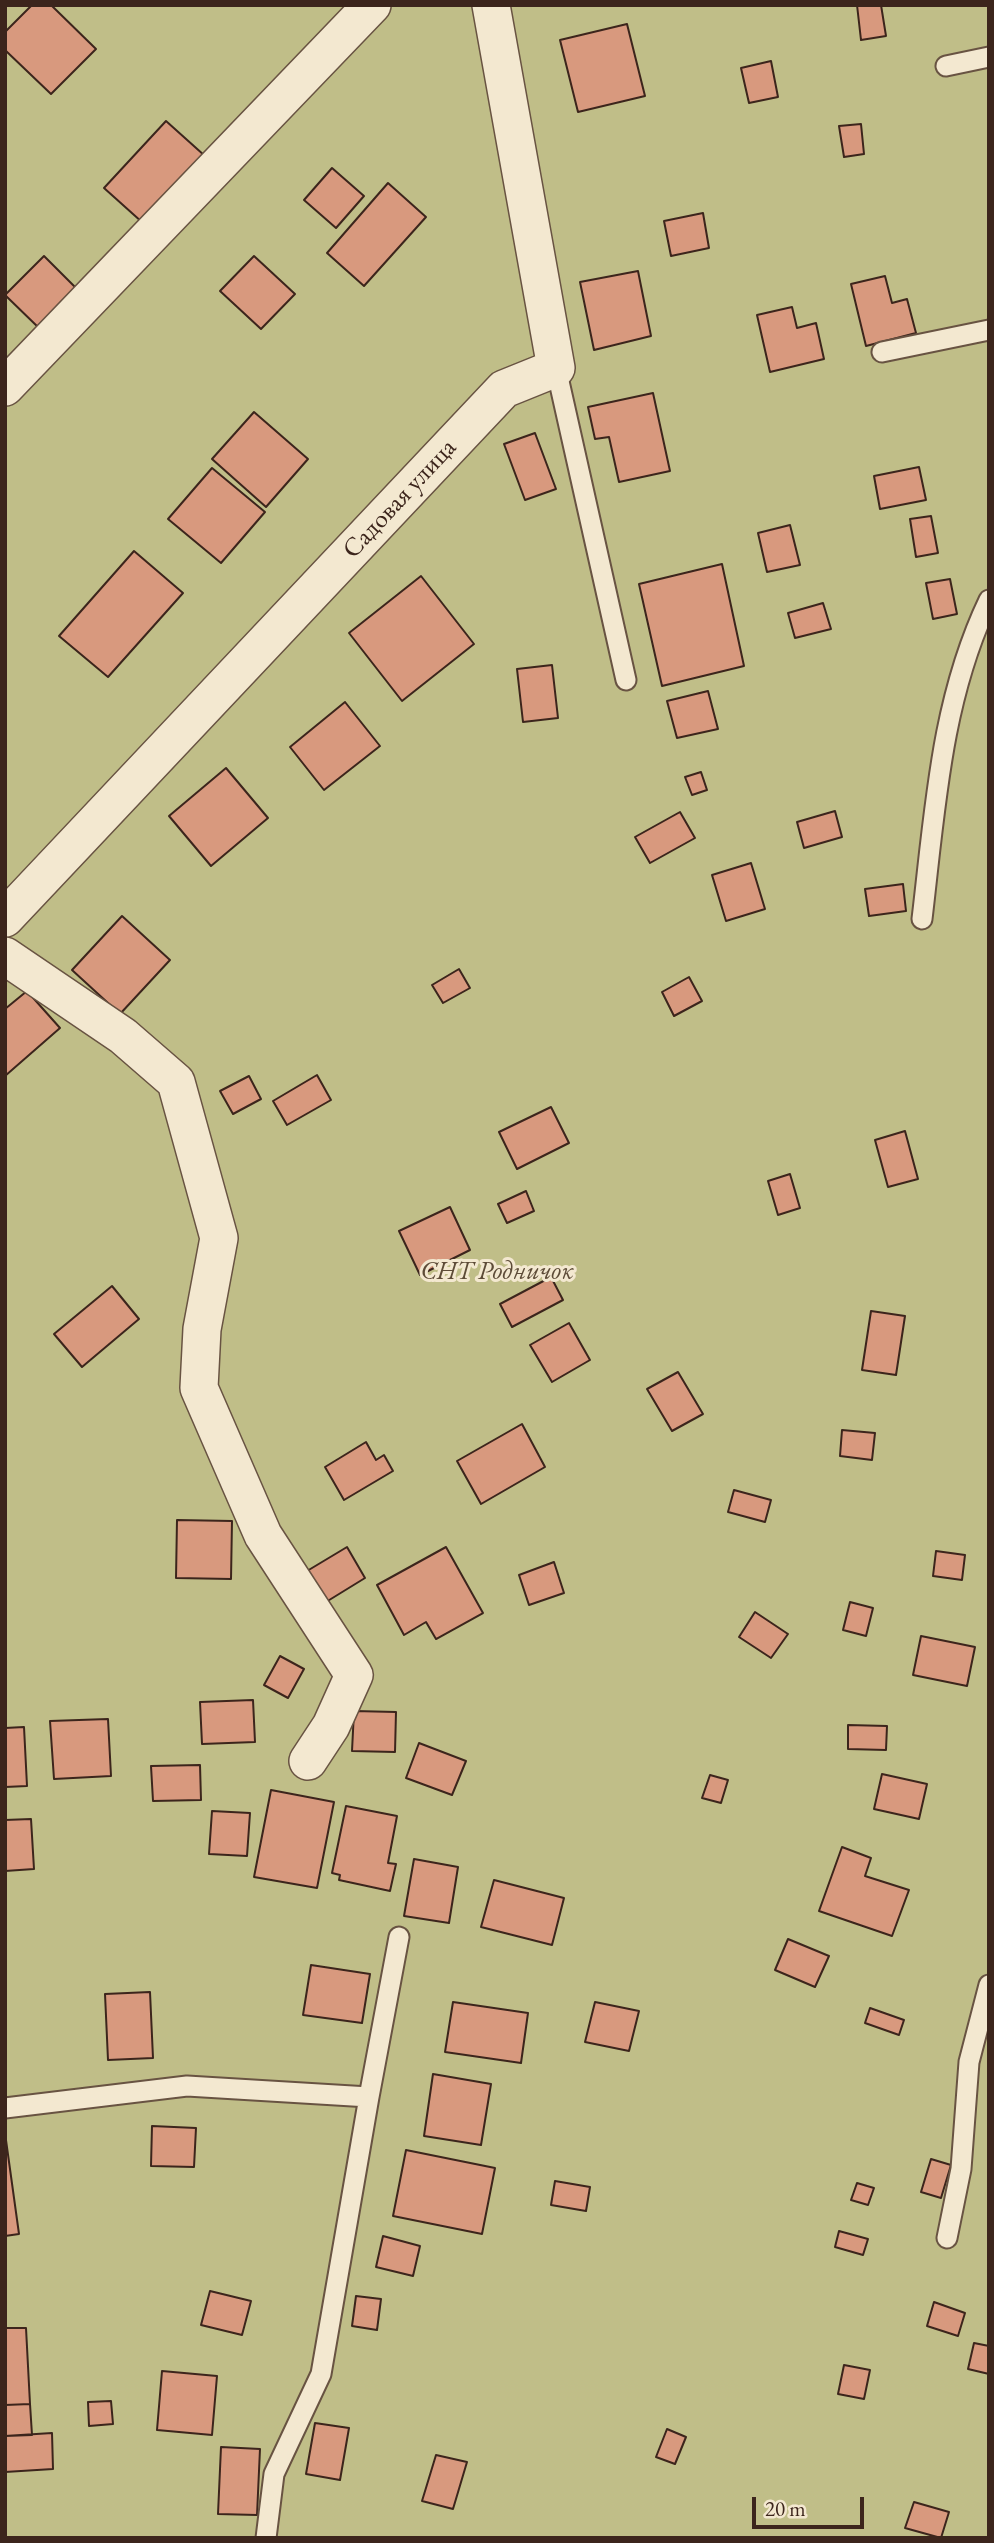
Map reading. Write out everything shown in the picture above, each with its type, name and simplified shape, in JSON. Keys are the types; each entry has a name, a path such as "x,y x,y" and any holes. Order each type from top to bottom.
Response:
{"street":[{"path":"5,387 372,5"},
{"path":"491,5 556,368"},
{"name":"Садовая улица","path":"5,918 504,388 556,368"},
{"path":"5,956 123,1036 176,1082 219,1238 202,1329 199,1388 263,1535 354,1675 331,1726 308,1760"}],"lane":[{"path":"946,66 989,57"},
{"path":"882,352 989,330"},
{"path":"556,368 626,680"},
{"path":"922,919 942,748 970,640 989,600"},
{"path":"266,2538 274,2474 320,2374 399,1937"},
{"path":"947,2238 961,2169 969,2062 989,1985"},
{"path":"5,2108 187,2086 369,2098"}],"green space":[{"name":"СНТ Родничок","path":"5,5 989,5 989,2538 5,2538"}],"building":[{"path":"32,5 51,5 96,49 51,94 5,50 5,32"},
{"path":"857,5 881,5 886,36 861,40"},
{"path":"627,24 645,96 578,112 560,40"},
{"path":"771,61 778,97 749,103 741,68"},
{"path":"166,121 205,156 143,223 104,188"},
{"path":"861,124 864,154 844,157 839,126"},
{"path":"332,168 364,196 336,228 304,200"},
{"path":"388,183 426,217 364,286 327,253"},
{"path":"703,213 709,248 671,256 664,221"},
{"path":"44,256 78,290 40,329 5,295"},
{"path":"254,256 295,294 261,329 220,291"},
{"path":"638,271 651,336 594,350 580,282"},
{"path":"885,276 892,303 907,299 916,333 866,346 851,284"},
{"path":"792,307 797,328 816,323 824,359 770,372 757,315"},
{"path":"653,393 670,471 619,482 609,437 595,439 588,407"},
{"path":"254,412 308,459 266,507 212,459"},
{"path":"535,433 556,489 525,500 504,444"},
{"path":"919,467 926,500 880,509 874,476"},
{"path":"212,468 265,512 221,563 168,519"},
{"path":"931,516 938,553 916,557 910,519"},
{"path":"790,525 800,565 767,572 758,533"},
{"path":"134,551 183,593 108,677 59,636"},
{"path":"722,564 744,666 662,686 639,584"},
{"path":"421,576 474,644 402,701 349,633"},
{"path":"950,579 957,614 933,619 926,583"},
{"path":"823,603 831,629 795,638 788,613"},
{"path":"552,665 558,718 523,722 517,669"},
{"path":"708,691 718,729 677,738 667,701"},
{"path":"345,702 380,746 324,790 290,747"},
{"path":"226,768 268,818 211,866 169,816"},
{"path":"701,772 707,790 692,795 685,777"},
{"path":"835,811 842,837 804,848 797,822"},
{"path":"680,812 695,838 650,863 635,837"},
{"path":"751,863 765,909 726,921 712,875"},
{"path":"903,884 906,911 869,916 865,889"},
{"path":"122,916 170,960 120,1014 72,970"},
{"path":"459,969 470,988 443,1003 432,985"},
{"path":"689,977 702,1001 674,1016 662,992"},
{"path":"27,991 60,1028 5,1076 5,1009"},
{"path":"317,1075 331,1100 287,1125 273,1101"},
{"path":"249,1076 261,1099 233,1114 220,1091"},
{"path":"551,1107 569,1143 517,1169 499,1132"},
{"path":"905,1131 918,1179 888,1187 875,1140"},
{"path":"790,1174 800,1208 778,1215 768,1181"},
{"path":"526,1191 534,1211 507,1223 498,1204"},
{"path":"450,1207 470,1250 420,1275 399,1231"},
{"path":"551,1277 563,1300 512,1327 500,1304"},
{"path":"112,1286 139,1319 82,1367 54,1334"},
{"path":"871,1311 905,1316 896,1375 862,1370"},
{"path":"569,1323 590,1360 552,1382 530,1345"},
{"path":"678,1372 703,1414 672,1431 647,1389"},
{"path":"522,1424 545,1467 481,1504 457,1461"},
{"path":"842,1430 875,1433 872,1460 840,1456"},
{"path":"366,1442 376,1460 384,1455 393,1471 344,1500 325,1467"},
{"path":"734,1490 771,1500 765,1522 728,1512"},
{"path":"177,1520 232,1521 231,1579 176,1578"},
{"path":"347,1547 365,1578 326,1602 307,1571"},
{"path":"446,1547 483,1613 436,1639 426,1622 404,1635 377,1585"},
{"path":"936,1551 965,1555 962,1580 933,1576"},
{"path":"554,1562 564,1593 529,1605 519,1575"},
{"path":"850,1602 873,1608 866,1636 843,1630"},
{"path":"755,1612 788,1634 771,1658 739,1637"},
{"path":"921,1636 975,1647 967,1686 913,1675"},
{"path":"280,1656 304,1669 288,1698 264,1685"},
{"path":"253,1700 255,1742 202,1744 200,1702"},
{"path":"354,1711 396,1712 395,1752 352,1751"},
{"path":"108,1719 111,1776 54,1779 50,1721"},
{"path":"848,1725 887,1726 886,1750 848,1749"},
{"path":"24,1727 27,1786 5,1787 5,1728"},
{"path":"419,1743 466,1761 452,1795 406,1778"},
{"path":"200,1765 201,1800 153,1801 151,1766"},
{"path":"882,1774 927,1784 919,1819 874,1809"},
{"path":"710,1775 728,1780 721,1803 702,1798"},
{"path":"271,1790 334,1802 317,1888 254,1877"},
{"path":"346,1806 397,1816 388,1863 396,1864 390,1891 339,1880 340,1875 332,1873"},
{"path":"212,1811 250,1813 247,1856 209,1854"},
{"path":"31,1819 34,1869 5,1871 5,1820"},
{"path":"842,1847 871,1858 865,1876 909,1890 892,1936 819,1911"},
{"path":"414,1859 458,1867 449,1923 404,1916"},
{"path":"494,1880 564,1898 552,1945 481,1927"},
{"path":"788,1939 829,1956 815,1987 775,1970"},
{"path":"311,1965 370,1974 362,2023 303,2015"},
{"path":"150,1992 153,2058 108,2060 105,1994"},
{"path":"453,2002 528,2013 521,2063 445,2052"},
{"path":"595,2002 639,2011 629,2051 585,2042"},
{"path":"870,2008 904,2020 899,2035 865,2023"},
{"path":"433,2074 491,2084 481,2145 424,2136"},
{"path":"152,2126 196,2128 194,2167 151,2166"},
{"path":"5,2133 19,2234 5,2236"},
{"path":"406,2150 495,2168 482,2234 393,2216"},
{"path":"931,2159 951,2165 941,2198 921,2192"},
{"path":"555,2181 590,2187 586,2211 551,2205"},
{"path":"857,2183 874,2188 868,2205 851,2200"},
{"path":"839,2231 868,2239 863,2255 835,2247"},
{"path":"383,2236 420,2246 413,2276 376,2267"},
{"path":"210,2291 251,2301 242,2335 201,2325"},
{"path":"356,2296 381,2299 377,2330 352,2326"},
{"path":"934,2302 965,2313 958,2336 927,2326"},
{"path":"5,2328 26,2328 30,2404 5,2405"},
{"path":"974,2343 989,2346 989,2374 968,2369"},
{"path":"844,2365 870,2370 864,2399 838,2394"},
{"path":"162,2371 217,2376 212,2435 157,2430"},
{"path":"111,2401 113,2424 89,2426 88,2402"},
{"path":"30,2404 32,2435 5,2436 5,2405"},
{"path":"315,2423 349,2428 340,2480 306,2474"},
{"path":"667,2429 686,2437 675,2464 656,2457"},
{"path":"52,2433 53,2469 5,2472 5,2436"},
{"path":"221,2447 260,2449 257,2515 218,2514"},
{"path":"436,2455 467,2462 453,2509 422,2501"},
{"path":"914,2502 949,2512 941,2538 905,2528"}]}
